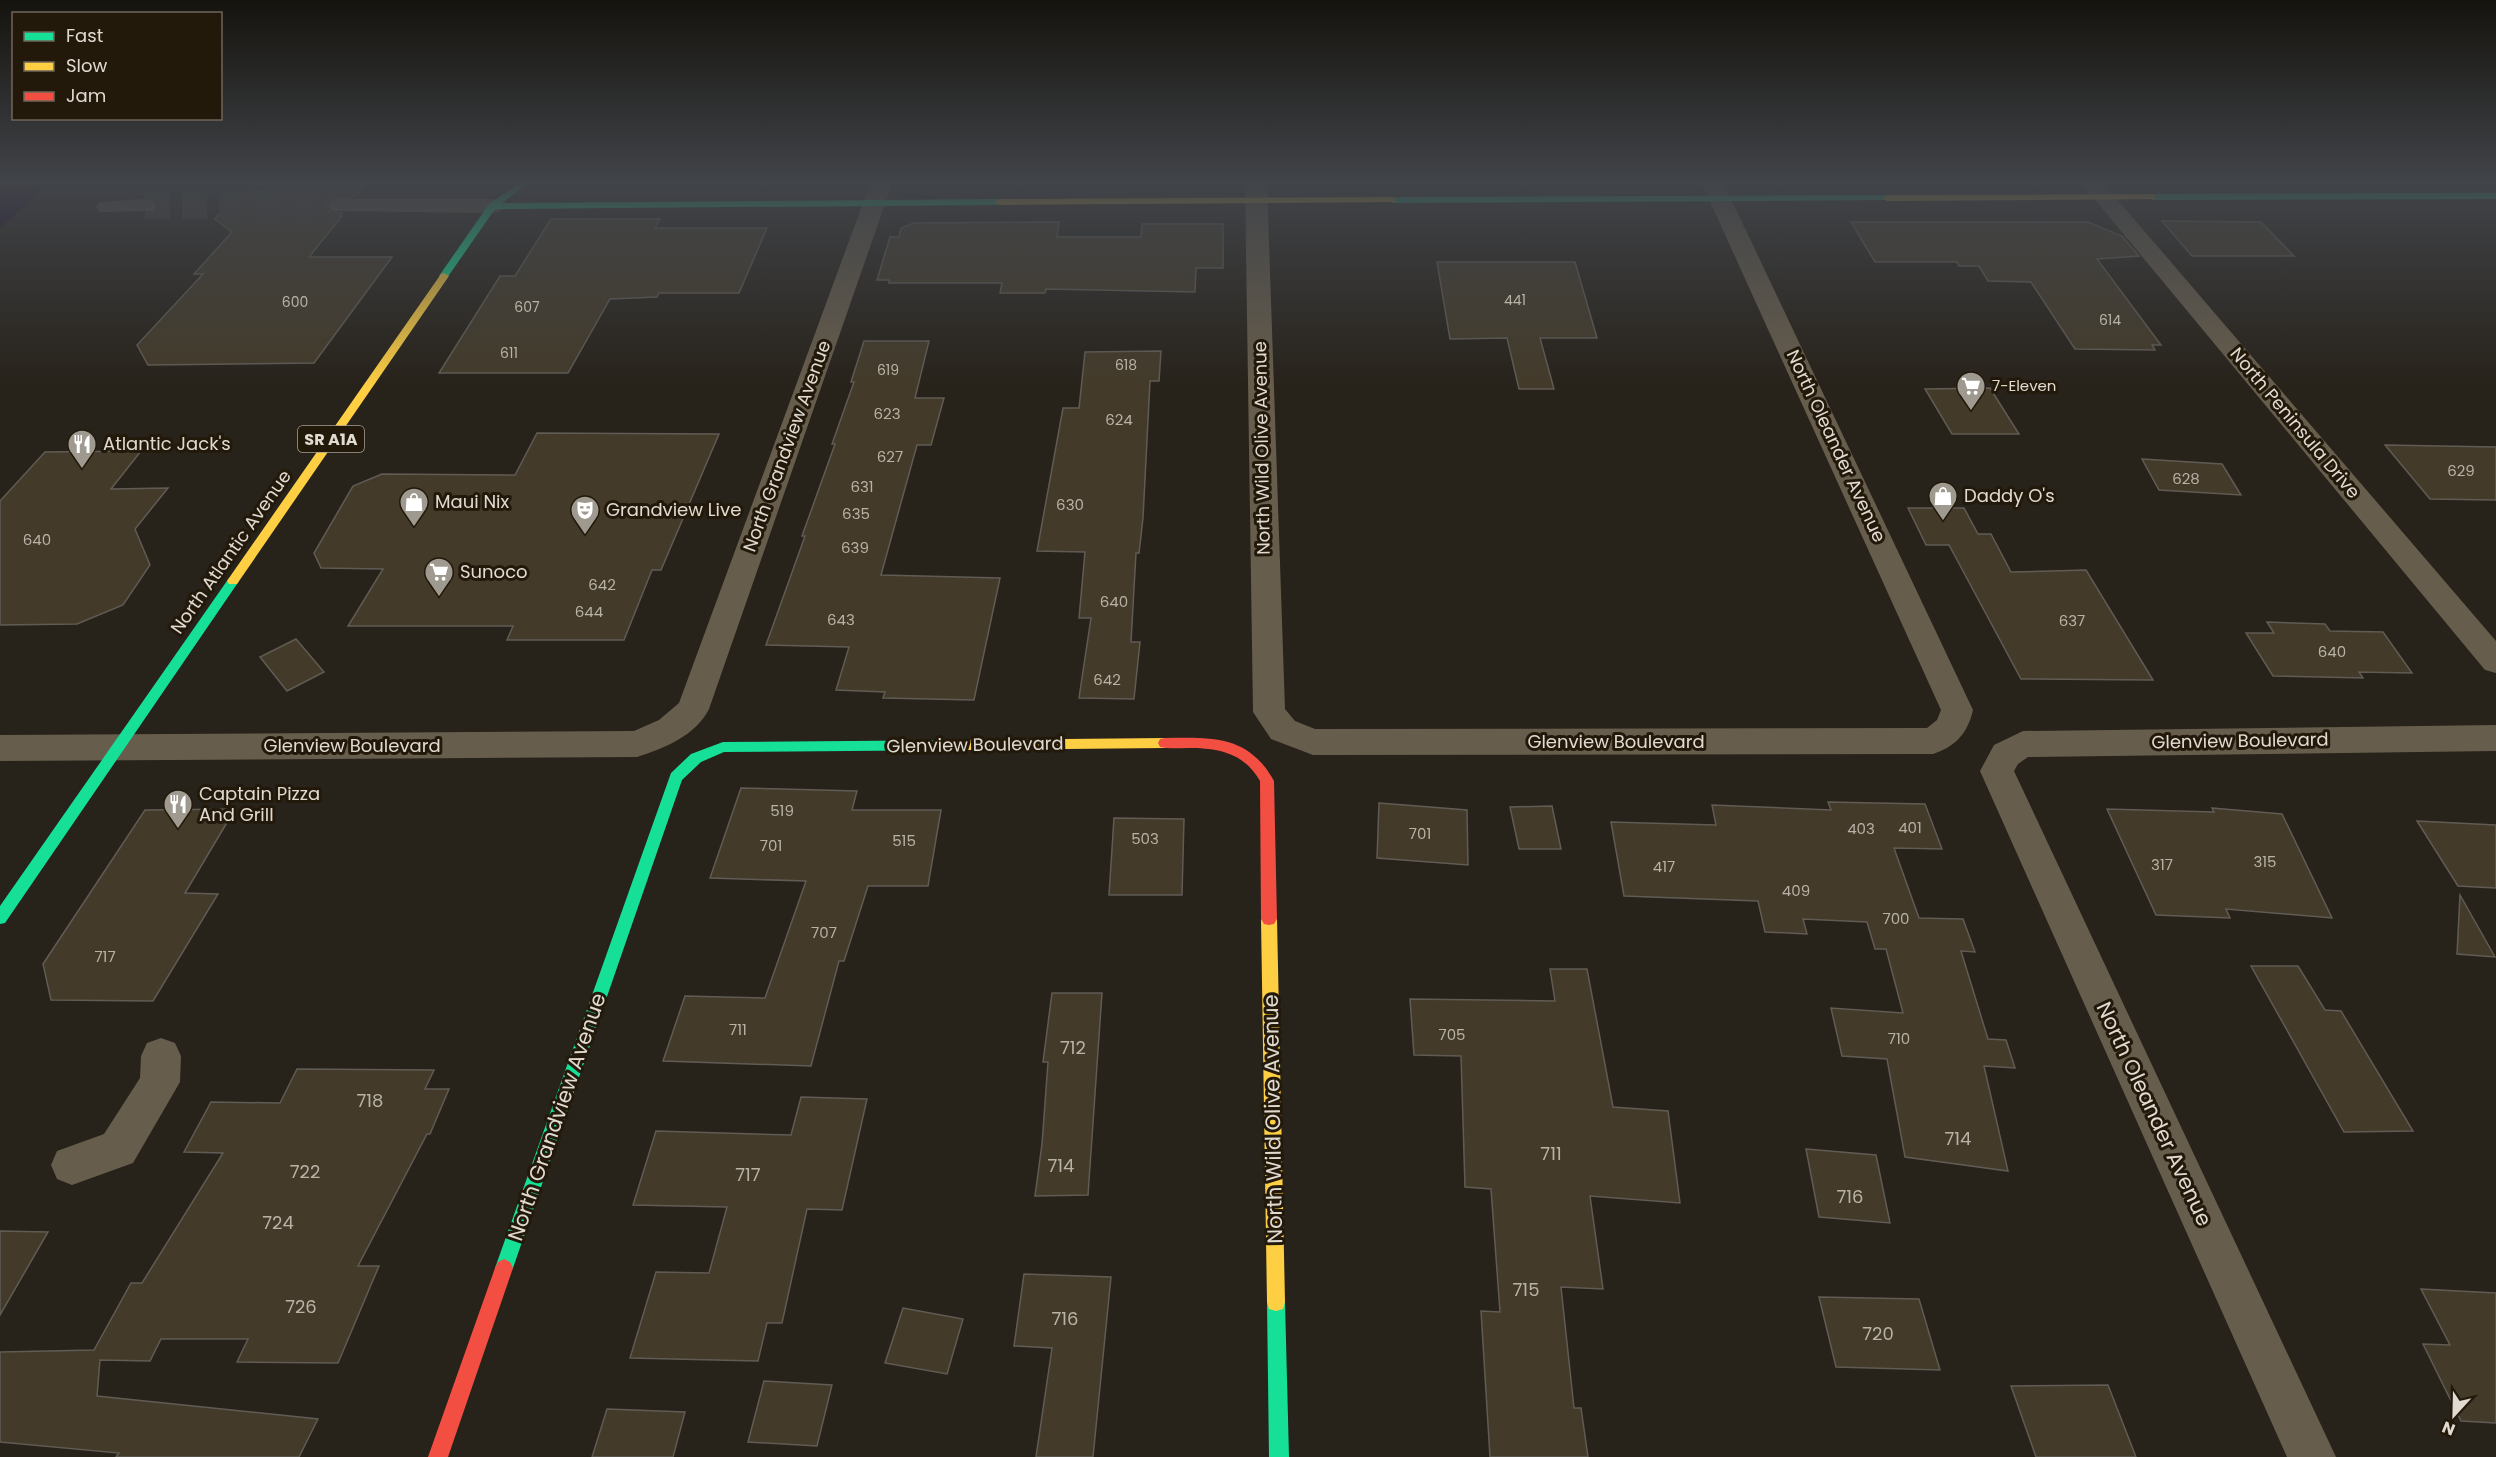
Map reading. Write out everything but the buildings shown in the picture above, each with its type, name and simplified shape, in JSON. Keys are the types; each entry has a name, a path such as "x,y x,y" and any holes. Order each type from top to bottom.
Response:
{"main road":[{"name":"North Atlantic Avenue","path":"0,918 455,252"},
{"name":"Glenview Boulevard","path":"676,777 696,758 723,747 1213,743 1236,747 1248,755 1264,771 1267,781"},
{"name":"North Grandview Avenue","path":"438,1457 676,777"},
{"name":"North Wild Olive Avenue","path":"1267,781 1279,1457"}],"street":[{"name":"North Grandview Avenue","path":"693,709 857,252"},
{"name":"North Wild Olive Avenue","path":"1257,252 1269,712"},
{"name":"North Oleander Avenue","path":"1745,252 1957,710"},
{"name":"North Peninsula Drive","path":"2151,252 2496,662"},
{"name":"Glenview Boulevard","path":"0,748 637,744 671,729 693,709"},
{"name":"Glenview Boulevard","path":"1269,712 1283,730 1313,742 1933,741 1948,732 1955,721 1957,710"},
{"name":"Glenview Boulevard","path":"1997,771 2007,752 2023,744 2496,738"},
{"name":"North Oleander Avenue","path":"1997,771 2312,1457"},
{"path":"72,1165 118,1149 160,1082 161,1056"}],"traffic: fast":[{"path":"444,276 460,252"},
{"path":"0,918 233,581"},
{"path":"504,1268 676,777 696,758 723,747 965,745"},
{"path":"1276,1302 1279,1457"}],"traffic: slow":[{"path":"233,581 444,276"},
{"path":"965,745 1165,743"},
{"path":"1269,919 1276,1302"}],"traffic: jam":[{"path":"1165,743 1224,745 1249,756 1259,767 1267,781 1269,919"},
{"path":"438,1457 504,1268"}],"place":[{"name":"7-Eleven","path":"1971,412"},
{"name":"Atlantic Jack's","path":"82,470"},
{"name":"Daddy O's","path":"1943,522"},
{"name":"Maui Nix","path":"414,528"},
{"name":"Grandview Live","path":"585,536"},
{"name":"Sunoco","path":"439,598"},
{"name":"Captain Pizza And Grill","path":"178,830"}]}
